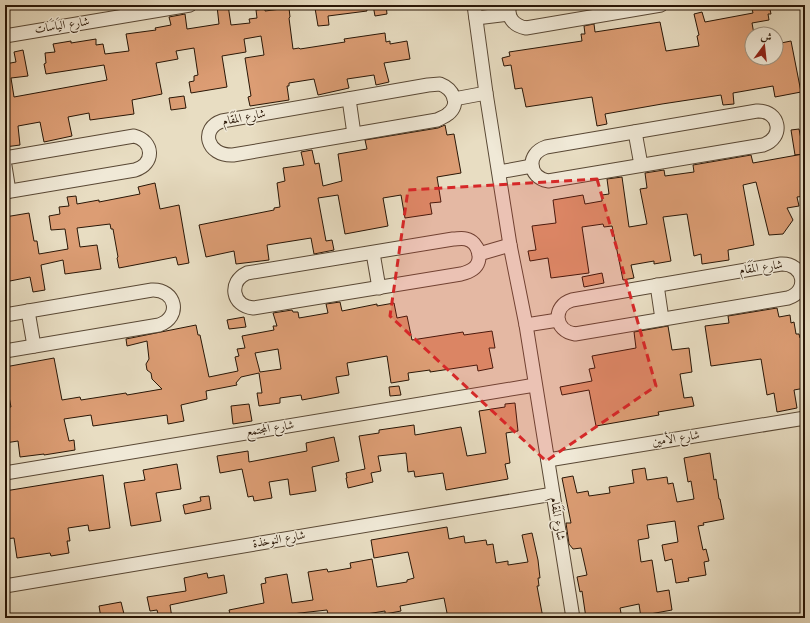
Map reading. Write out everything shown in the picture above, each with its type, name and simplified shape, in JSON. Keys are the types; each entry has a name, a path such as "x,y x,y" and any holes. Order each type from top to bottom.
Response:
{"street":[{"name":"شارع اليَاسَات","path":"5,36 190,5"},
{"name":"شارع المَقَام","path":"474,5 510,245 526,325 573,618"},
{"path":"476,18 510,9 510,18 517,25 526,28 612,9 661,5"},
{"name":"شارع المَقَام","path":"440,84 450,89 454,99 454,104 452,110 448,114 437,120 227,155 222,155 214,150 209,138 213,126 222,121 349,99 440,84"},
{"path":"454,99 486,93"},
{"path":"349,99 354,134"},
{"path":"762,111 770,114 776,122 777,127 775,137 763,145 641,165 548,181 536,175 532,166 533,156 541,149 635,132 762,111"},
{"path":"635,132 641,165"},
{"path":"5,158 134,136 143,140 150,152 144,166 135,170 7,191 5,166"},
{"path":"499,172 532,166"},
{"path":"465,239 474,244 479,254 479,260 477,265 468,272 461,274 253,308 244,306 236,296 235,291 237,282 247,273 373,253 465,239"},
{"path":"479,254 510,245"},
{"path":"373,253 379,288"},
{"name":"شارع المَقَام","path":"786,264 795,268 801,275 802,280 800,290 797,294 788,298 662,319 575,334 566,331 558,320 560,309 567,301 786,264"},
{"path":"657,286 662,319"},
{"path":"5,315 157,290 162,291 170,297 174,307 171,317 164,324 5,351"},
{"path":"28,311 34,346"},
{"path":"526,325 558,320"},
{"name":"شارع المجتمع","path":"5,473 535,385"},
{"name":"شارع الأمين","path":"548,460 805,418"},
{"name":"شارع النوخذة","path":"5,586 553,494"}],"highlighted area":[{"path":"597,179 656,386 546,461 390,316 408,190"}],"building":[{"path":"228,5 231,25 250,23 249,19 257,18 256,10 265,9 265,11 289,8 293,49 345,42 344,39 385,33 386,42 390,41 390,44 407,41 410,59 384,63 389,82 376,85 374,75 347,79 349,88 318,95 314,79 289,83 289,86 287,86 289,100 250,106 248,97 251,96 245,58 264,55 261,36 244,39 246,52 222,56 227,87 191,93 189,82 194,81 194,76 198,75 194,48 176,51 178,59 156,63 162,94 132,100 134,114 90,120 89,113 68,117 72,136 44,142 40,122 18,126 20,145 5,147 5,64 16,62 14,52 23,50 28,76 11,78 14,97 107,80 104,65 46,74 44,64 46,63 45,53 55,52 53,44 96,39 96,45 103,44 105,54 129,51 126,34 156,30 155,28 171,25 169,17 185,14 187,29 219,24 217,6"},
{"path":"335,5 366,5 367,11 328,16 329,25 318,26 315,8"},
{"path":"373,5 386,5 387,14 375,16"},
{"path":"751,5 769,5 771,14 768,14 769,20 752,23 753,26 744,26 744,66 784,66 784,42 791,41 801,92 775,97 773,86 733,93 734,104 723,105 721,95 662,104 605,114 607,124 597,126 592,97 526,107 522,88 515,89 511,65 504,66 502,58 510,56 509,52 582,41 581,34 585,34 584,26 594,24 595,32 660,22 666,51 699,46 697,36 699,35 694,14 702,12 705,22 753,13"},
{"path":"184,96 186,108 171,110 169,98"},
{"path":"445,125 447,135 454,134 461,173 437,177 441,202 430,203 432,214 405,218 401,195 383,198 388,226 345,234 338,195 318,198 326,241 332,240 334,250 314,254 311,238 267,245 269,260 236,264 234,251 206,257 199,225 274,210 274,208 280,207 277,183 285,181 283,168 304,165 301,152 312,150 315,164 319,163 323,186 342,181 338,154 367,149 365,140 438,128"},
{"path":"799,129 804,154 795,155 791,130"},
{"path":"803,154 805,168 805,196 797,197 799,206 787,208 793,220 783,234 769,235 756,182 743,185 754,245 728,250 729,260 702,264 701,254 694,256 687,214 663,217 671,261 654,264 654,261 631,265 634,278 623,280 612,226 604,227 603,224 582,227 589,273 551,278 548,258 530,261 528,251 536,250 532,226 556,223 553,200 583,195 585,204 602,201 602,195 609,194 607,179 622,177 629,227 647,224 640,189 647,188 645,173 664,170 665,176 694,172 693,165 751,155 753,163"},
{"path":"155,183 160,209 179,205 189,263 178,265 176,257 119,268 113,229 111,229 110,224 77,228 80,247 97,245 101,269 65,274 63,260 41,265 45,290 33,292 30,277 5,282 5,217 29,213 34,241 37,241 39,254 68,249 65,229 51,230 49,216 60,214 59,207 69,206 67,197 76,196 77,204 99,200 99,202 140,194 138,187"},
{"path":"602,273 604,283 584,287 582,277"},
{"path":"340,302 342,311 377,304 377,306 394,303 397,318 407,316 412,340 463,332 464,335 492,331 495,348 489,348 493,368 478,371 477,365 430,372 430,370 408,373 409,380 391,383 387,356 347,363 349,375 336,377 339,393 302,400 301,395 280,398 280,403 259,406 257,393 262,393 259,373 241,377 236,383 237,385 206,391 207,399 181,405 184,421 168,424 167,415 93,426 91,415 64,419 69,441 74,440 75,450 20,457 18,441 5,443 5,407 11,407 5,376 5,367 54,358 62,400 80,397 81,400 126,393 127,395 162,389 152,379 151,373 147,370 146,364 149,359 147,341 127,346 126,339 196,325 198,335 200,335 209,377 238,371 235,357 239,356 237,349 245,348 242,336 274,330 273,326 277,326 273,313 292,310 293,312 298,312 299,318 328,313 326,304","holes":["278,349 281,369 260,372 255,353"]},
{"path":"777,308 779,317 790,315 791,323 794,322 796,334 799,334 800,338 805,338 805,388 794,390 797,408 777,412 774,393 767,395 761,359 711,366 705,326 729,323 728,316"},
{"path":"244,317 246,327 229,329 227,320"},
{"path":"668,326 672,350 689,348 692,372 680,374 684,398 692,397 694,406 658,412 659,415 596,426 589,390 562,395 560,387 592,381 589,369 595,368 592,356 636,348 634,332"},
{"path":"399,386 401,395 390,396 389,387"},
{"path":"515,403 518,431 506,433 510,463 505,464 508,479 446,490 443,473 415,477 414,471 408,472 406,453 378,456 381,471 371,473 373,482 348,488 346,473 365,469 359,436 379,433 379,430 414,425 415,435 461,427 467,456 486,453 479,411 505,407 505,404"},
{"path":"249,404 252,421 233,424 231,406"},
{"path":"334,437 339,461 312,467 316,491 290,495 288,479 269,482 272,498 254,501 253,496 248,497 242,469 220,473 217,456 248,451 249,462 307,451 306,443"},
{"path":"710,453 714,480 716,479 724,519 703,523 704,525 698,526 703,550 706,549 709,561 704,562 706,575 688,578 689,581 676,583 672,559 665,561 662,545 678,542 675,521 647,525 649,538 638,540 641,562 652,560 657,592 669,590 672,610 650,614 651,618 641,618 639,604 620,608 622,618 586,618 582,591 580,592 577,577 587,575 581,548 573,549 569,544 566,523 571,523 562,478 573,476 577,493 588,491 589,496 610,493 609,487 634,483 632,470 645,468 647,480 667,477 668,484 673,483 677,502 694,499 691,481 688,482 684,458"},
{"path":"177,464 181,489 156,493 161,521 131,526 124,483 145,480 143,470"},
{"path":"103,475 110,528 89,531 88,525 68,528 70,541 67,541 69,553 51,556 50,553 17,558 14,538 5,539 5,491"},
{"path":"209,496 211,509 185,514 183,505 201,501 200,497"},
{"path":"447,527 449,539 464,536 465,543 486,540 487,545 493,544 496,563 508,561 508,565 528,562 522,535 532,533 538,560 540,578 538,578 539,586 537,586 543,618 448,618 444,598 400,606 401,611 385,614 385,611 342,618 329,618 327,610 278,616 279,618 231,618 229,610 264,603 261,584 266,583 265,578 287,574 292,603 313,600 308,572 327,569 328,572 351,568 350,563 372,559 377,587 407,582 407,580 414,578 408,552 374,558 371,540"},
{"path":"207,573 208,578 224,575 227,593 170,605 172,618 159,618 157,610 150,611 147,597 186,591 184,578"},
{"path":"121,602 125,618 101,618 99,606"}]}
